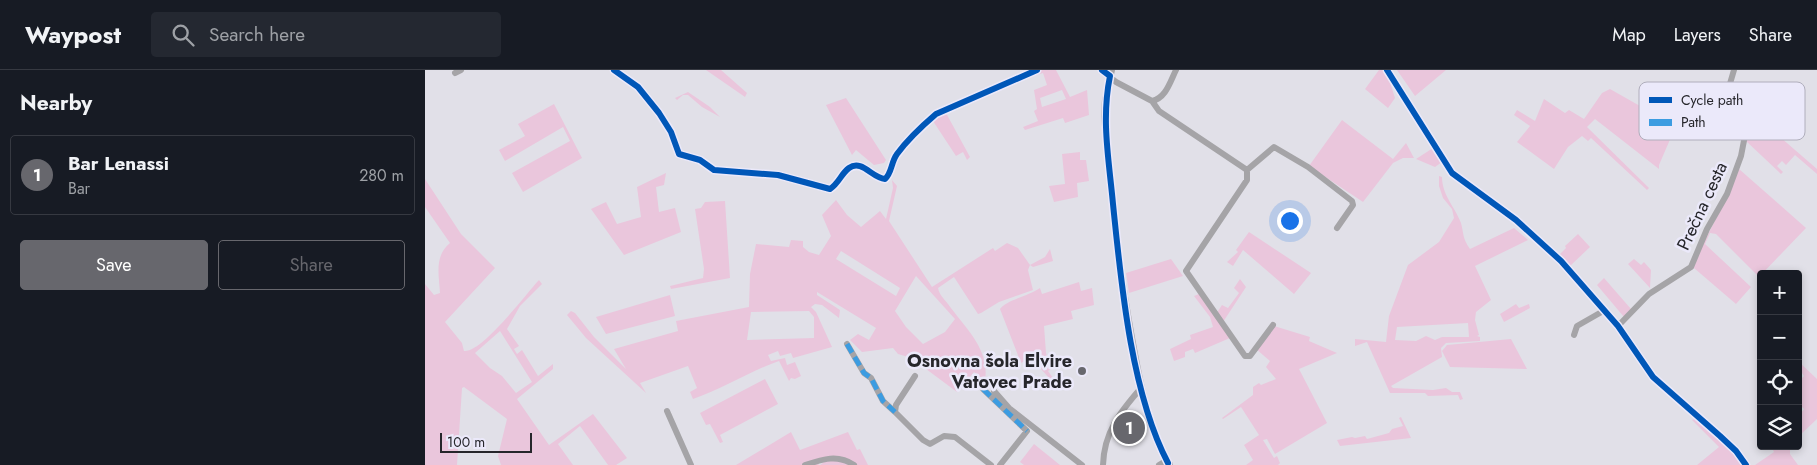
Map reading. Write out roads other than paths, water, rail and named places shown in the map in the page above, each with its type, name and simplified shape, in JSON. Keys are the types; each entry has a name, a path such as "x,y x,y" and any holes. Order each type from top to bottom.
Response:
{"street":[{"path":"614,70 638,87 659,114 671,132 679,154 700,160 715,170 778,174 831,189 838,184 849,168 856,166 862,166 885,179 888,176 895,156 923,125 936,114 1037,70"},
{"path":"1102,70 1111,73 1116,82 1152,101 1159,111 1202,142 1247,170"},
{"path":"1152,101 1159,100 1164,94 1176,70"},
{"path":"1387,70 1453,173 1516,220 1563,264 1618,326 1653,378 1720,436 1745,465"},
{"name":"Prečna cesta","path":"1730,82 1734,70"},
{"path":"1111,73 1104,117 1118,253 1141,388 1162,451 1169,464 1160,464 1162,451"},
{"name":"Prečna cesta","path":"1618,326 1649,294 1691,267 1707,229 1727,194 1739,163 1744,140"},
{"path":"1273,325 1249,356 1245,356 1186,271 1247,180 1247,170 1274,147 1308,167 1352,201 1353,205 1337,228"},
{"path":"1574,335 1577,326 1605,310"},
{"path":"847,344 866,375 871,378 883,401 923,440 930,444 944,436 955,437 991,465"},
{"path":"895,412 895,405 915,376"},
{"path":"1103,465 1103,451 1118,414 1141,388"},
{"path":"983,389 1027,431 1000,465"},
{"path":"994,391 1009,408 1082,465"},
{"path":"667,411 691,465"},
{"path":"805,465 832,457 847,460 854,465"}],"place":[{"name":"Osnovna šola Elvire Vatovec Prade","path":"1082,371"},
{"name":"Bar Lenassi","path":"1129,428"}]}
